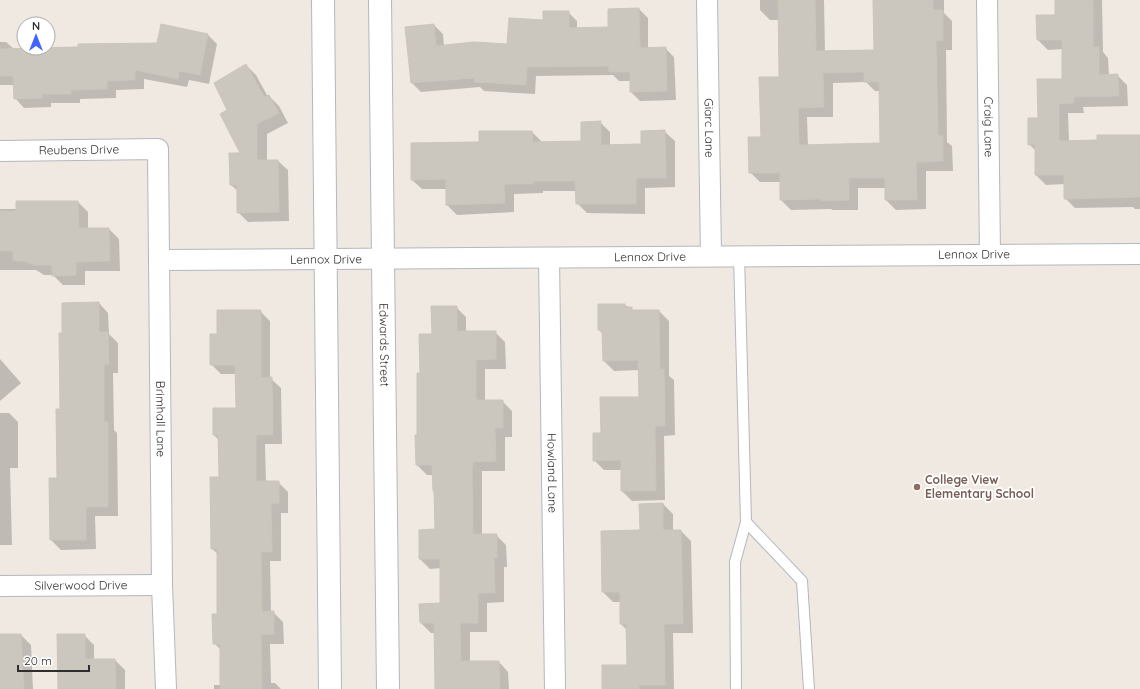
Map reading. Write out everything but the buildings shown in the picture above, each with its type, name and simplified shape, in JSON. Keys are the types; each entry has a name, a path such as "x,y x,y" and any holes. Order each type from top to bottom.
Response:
{"main road":[{"path":"323,0 330,689"},
{"name":"Edwards Street","path":"380,0 388,689"}],"street":[{"name":"Giarc Lane","path":"707,0 711,256"},
{"name":"Craig Lane","path":"987,0 990,254"},
{"name":"Reubens Drive","path":"0,151 158,149"},
{"name":"Brimhall Lane","path":"158,149 162,585 166,689"},
{"name":"Lennox Drive","path":"159,260 1140,254"},
{"name":"Howland Lane","path":"549,258 555,689"},
{"name":"Silverwood Drive","path":"0,586 162,585"}],"lane":[{"path":"736,689 735,562 746,522 739,256"},
{"path":"746,522 802,581 809,689"}],"place":[{"name":"College View Elementary School","path":"917,487"}]}
